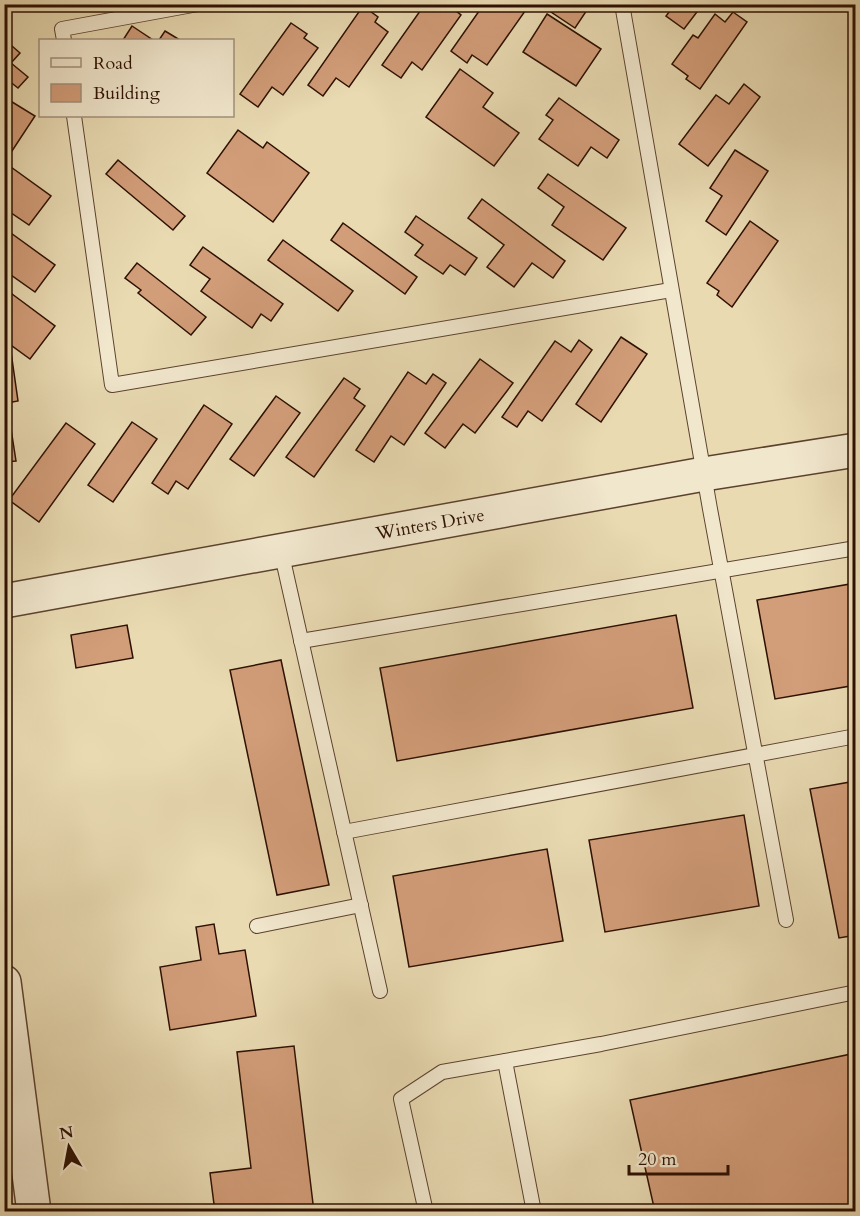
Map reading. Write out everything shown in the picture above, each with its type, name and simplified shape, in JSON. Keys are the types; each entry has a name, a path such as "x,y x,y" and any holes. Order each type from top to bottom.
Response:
{"street":[{"name":"Winters Drive","path":"4,601 704,474 855,450"},
{"path":"4,982 34,1212"}],"lane":[{"path":"64,39 62,29 198,4"},
{"path":"622,4 671,290 786,920"},
{"path":"74,117 112,385 671,290"},
{"path":"301,641 855,548"},
{"path":"281,551 380,991"},
{"path":"344,832 855,736"},
{"path":"258,926 361,905"},
{"path":"426,1212 401,1099 442,1072 601,1044 855,992"},
{"path":"505,1061 534,1212"}],"building":[{"path":"425,4 447,4 461,15 422,70 412,62 401,78 382,65"},
{"path":"484,4 530,4 487,65 472,55 467,63 451,51"},
{"path":"551,4 591,4 575,28 548,10"},
{"path":"675,4 703,4 684,29 666,16"},
{"path":"363,6 378,17 375,22 388,32 349,87 336,78 323,96 308,85"},
{"path":"733,12 747,22 700,89 686,79 688,76 672,64 693,35 698,38 715,14 725,22"},
{"path":"547,14 601,49 576,86 523,52"},
{"path":"291,23 307,34 304,38 318,48 283,95 272,87 258,107 240,94"},
{"path":"132,26 152,39 124,39"},
{"path":"165,31 178,39 160,39"},
{"path":"4,39 20,53 11,63 28,77 18,88 4,77"},
{"path":"460,69 493,93 483,107 519,133 494,166 426,117"},
{"path":"744,84 760,97 708,166 679,144 716,95 729,104"},
{"path":"4,97 35,116 12,151 4,146"},
{"path":"559,98 619,140 607,158 591,147 578,166 539,139 553,120 546,115"},
{"path":"238,130 263,148 267,142 309,173 273,222 207,173"},
{"path":"735,150 768,171 726,235 706,221 722,196 710,188"},
{"path":"118,160 185,216 173,230 106,174"},
{"path":"4,162 51,196 29,225 4,208"},
{"path":"548,174 626,228 603,260 552,225 564,207 538,188"},
{"path":"482,199 565,261 553,278 532,263 514,287 487,267 504,245 468,218"},
{"path":"416,216 477,258 465,275 450,265 443,274 415,255 423,245 405,232"},
{"path":"750,221 778,241 732,307 717,295 719,291 707,283"},
{"path":"343,223 417,277 405,294 331,240"},
{"path":"4,228 55,265 35,292 4,270"},
{"path":"283,240 353,291 338,311 268,260"},
{"path":"203,247 283,304 271,321 261,314 252,328 201,291 210,279 190,265"},
{"path":"137,263 206,317 191,335 138,293 141,290 125,278"},
{"path":"4,288 55,326 30,359 4,340"},
{"path":"621,337 647,354 601,422 576,404"},
{"path":"579,340 592,350 542,421 528,411 517,427 502,417 555,341 571,352"},
{"path":"11,352 18,401 7,403 16,461 4,462 4,353"},
{"path":"480,359 513,383 475,433 463,424 445,448 425,433"},
{"path":"408,372 426,384 433,374 446,383 404,445 391,436 374,462 356,450"},
{"path":"344,378 360,389 354,398 365,406 314,477 286,457"},
{"path":"276,396 300,413 254,476 230,459"},
{"path":"204,405 232,424 188,489 176,481 168,494 152,483"},
{"path":"132,422 157,439 113,502 88,485"},
{"path":"66,423 95,444 39,522 9,500"},
{"path":"856,583 856,685 775,699 757,600"},
{"path":"676,615 693,708 397,761 380,668"},
{"path":"127,625 133,658 76,668 71,635"},
{"path":"281,660 329,885 277,895 230,670"},
{"path":"856,781 856,935 839,938 810,789"},
{"path":"744,815 759,906 605,932 589,840"},
{"path":"547,849 563,941 409,967 393,876"},
{"path":"214,924 219,954 245,950 256,1016 170,1030 160,967 201,960 196,927"},
{"path":"294,1046 314,1212 215,1212 210,1173 251,1168 237,1052"},
{"path":"856,1053 856,1212 655,1212 630,1100"}]}
